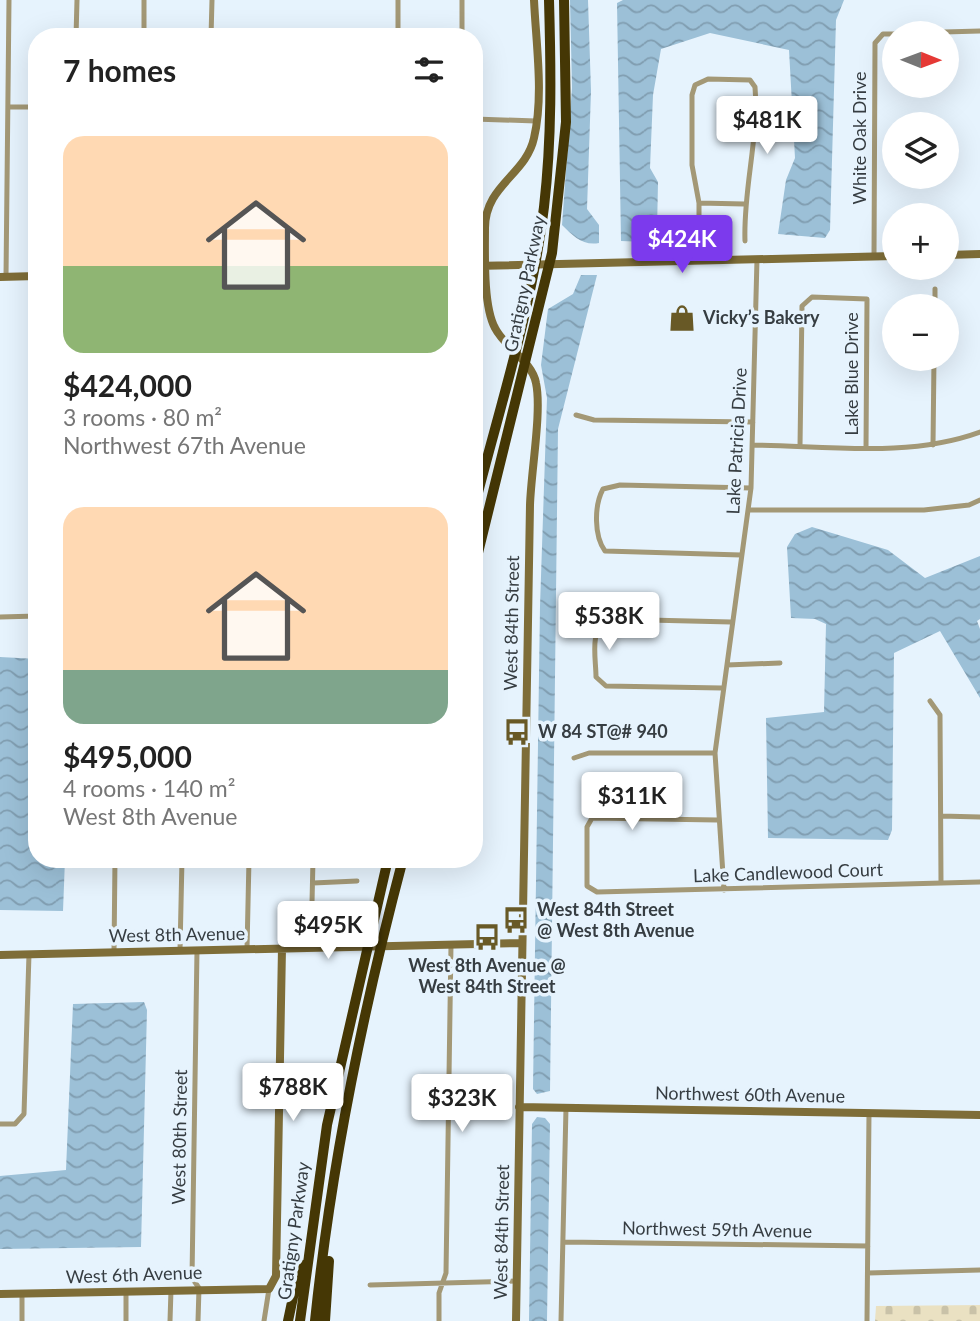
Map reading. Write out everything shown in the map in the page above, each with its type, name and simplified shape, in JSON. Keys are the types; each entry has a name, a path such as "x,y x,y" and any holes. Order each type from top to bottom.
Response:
{"highway":[{"name":"Gratigny Parkway","path":"483,473 537,251 551,108 549,0"},
{"name":"Gratigny Parkway","path":"483,534 552,253 566,122 564,0"},
{"name":"Gratigny Parkway","path":"300,1321 309,1238 327,1125 386,868"},
{"name":"Gratigny Parkway","path":"315,1321 334,1188 377,958 400,868"},
{"path":"325,1321 334,1188"},
{"path":"288,1321 298,1269 309,1238"}],"street":[{"path":"9,0 8,209 3,277 28,276"},
{"path":"76,28 77,0"},
{"path":"144,0 144,28"},
{"path":"211,28 212,0"},
{"path":"398,0 398,28"},
{"path":"462,0 462,28"},
{"name":"West 84th Street","path":"516,1321 530,505 538,395 533,372 495,329 490,315 485,213 490,200 530,149 536,121 534,0"},
{"path":"959,32 980,31"},
{"name":"White Oak Drive","path":"874,256 875,43 882,35"},
{"path":"699,260 699,203 692,165 692,96 700,82 708,79 750,80 755,87 754,157 744,204 745,241"},
{"path":"8,107 28,107"},
{"path":"483,120 536,121"},
{"path":"699,203 744,204"},
{"path":"0,210 8,209"},
{"path":"959,255 980,254"},
{"path":"486,266 882,256"},
{"name":"Lake Patricia Drive","path":"724,890 717,820 715,753 751,488 757,259"},
{"path":"935,289 935,294"},
{"name":"Lake Blue Drive","path":"800,446 802,306 812,297 867,299 866,448"},
{"path":"933,445 934,371"},
{"path":"576,415 594,420 753,422"},
{"path":"753,444 866,448 933,445 980,432"},
{"path":"741,555 605,551 598,541 599,498 603,489 620,485 751,488"},
{"path":"749,510 924,510 969,505 980,500"},
{"path":"0,617 28,616"},
{"path":"722,688 606,686 599,683 596,677 596,632 599,624 607,619 731,622"},
{"path":"727,665 780,663"},
{"path":"930,701 940,715 941,882"},
{"path":"575,758 589,753 715,753"},
{"path":"941,816 980,817"},
{"name":"Lake Candlewood Court","path":"717,820 593,818 587,827 587,886 597,892 980,882"},
{"path":"114,952 115,868"},
{"path":"180,950 182,868"},
{"path":"247,949 249,868"},
{"path":"311,947 313,868"},
{"path":"313,883 358,881"},
{"name":"West 8th Avenue","path":"0,955 522,943"},
{"path":"439,1321 439,1293 444,1283 451,945"},
{"path":"264,1321 269,1289 276,1276 282,948"},
{"name":"West 80th Street","path":"197,950 192,1278 199,1288 198,1321"},
{"path":"0,1124 15,1124 24,1114 29,954"},
{"name":"Northwest 60th Avenue","path":"519,1107 980,1115"},
{"path":"561,1321 565,1242 566,1108"},
{"path":"867,1321 869,1113"},
{"name":"Northwest 59th Avenue","path":"565,1242 868,1246"},
{"path":"868,1273 980,1270"},
{"path":"370,1285 517,1281"},
{"name":"West 6th Avenue","path":"0,1294 199,1288 269,1289"},
{"path":"170,1321 171,1290"},
{"path":"126,1291 126,1321"},
{"path":"22,1293 23,1321"}],"green space":[{"path":"980,1305 980,1321 875,1321 876,1306"}],"water":[{"path":"570,0 588,0 591,91 587,209 599,225 599,243 593,244 583,242 562,225 572,88"},
{"path":"623,0 844,0 836,20 830,230 825,238 778,234 786,180 795,158 789,50 710,33 661,49 653,95 650,168 658,182 657,231 647,242 621,241 617,3"},
{"path":"581,275 597,275 558,429 550,1091 537,1094 533,1089 540,606 547,398 541,365 548,309 573,294"},
{"path":"812,527 888,550 925,578 980,556 980,619 977,621 980,629 980,698 940,631 894,653 892,830 888,840 768,838 766,718 824,712 826,624 815,619 791,618 787,547 795,534"},
{"path":"0,657 28,659 28,868 65,868 63,911 0,910"},
{"path":"144,1002 147,1010 141,1247 0,1249 0,1176 66,1170 73,1004"},
{"path":"537,1117 545,1118 550,1124 547,1321 529,1321 532,1124"}],"place":[{"name":"Vicky’s Bakery","path":"682,318"},
{"name":"W 84 ST@# 940","path":"517,732"},
{"name":"West 84th Street @ West 8th Avenue","path":"516,920"},
{"name":"West 8th Avenue @ West 84th Street","path":"487,937"}]}
